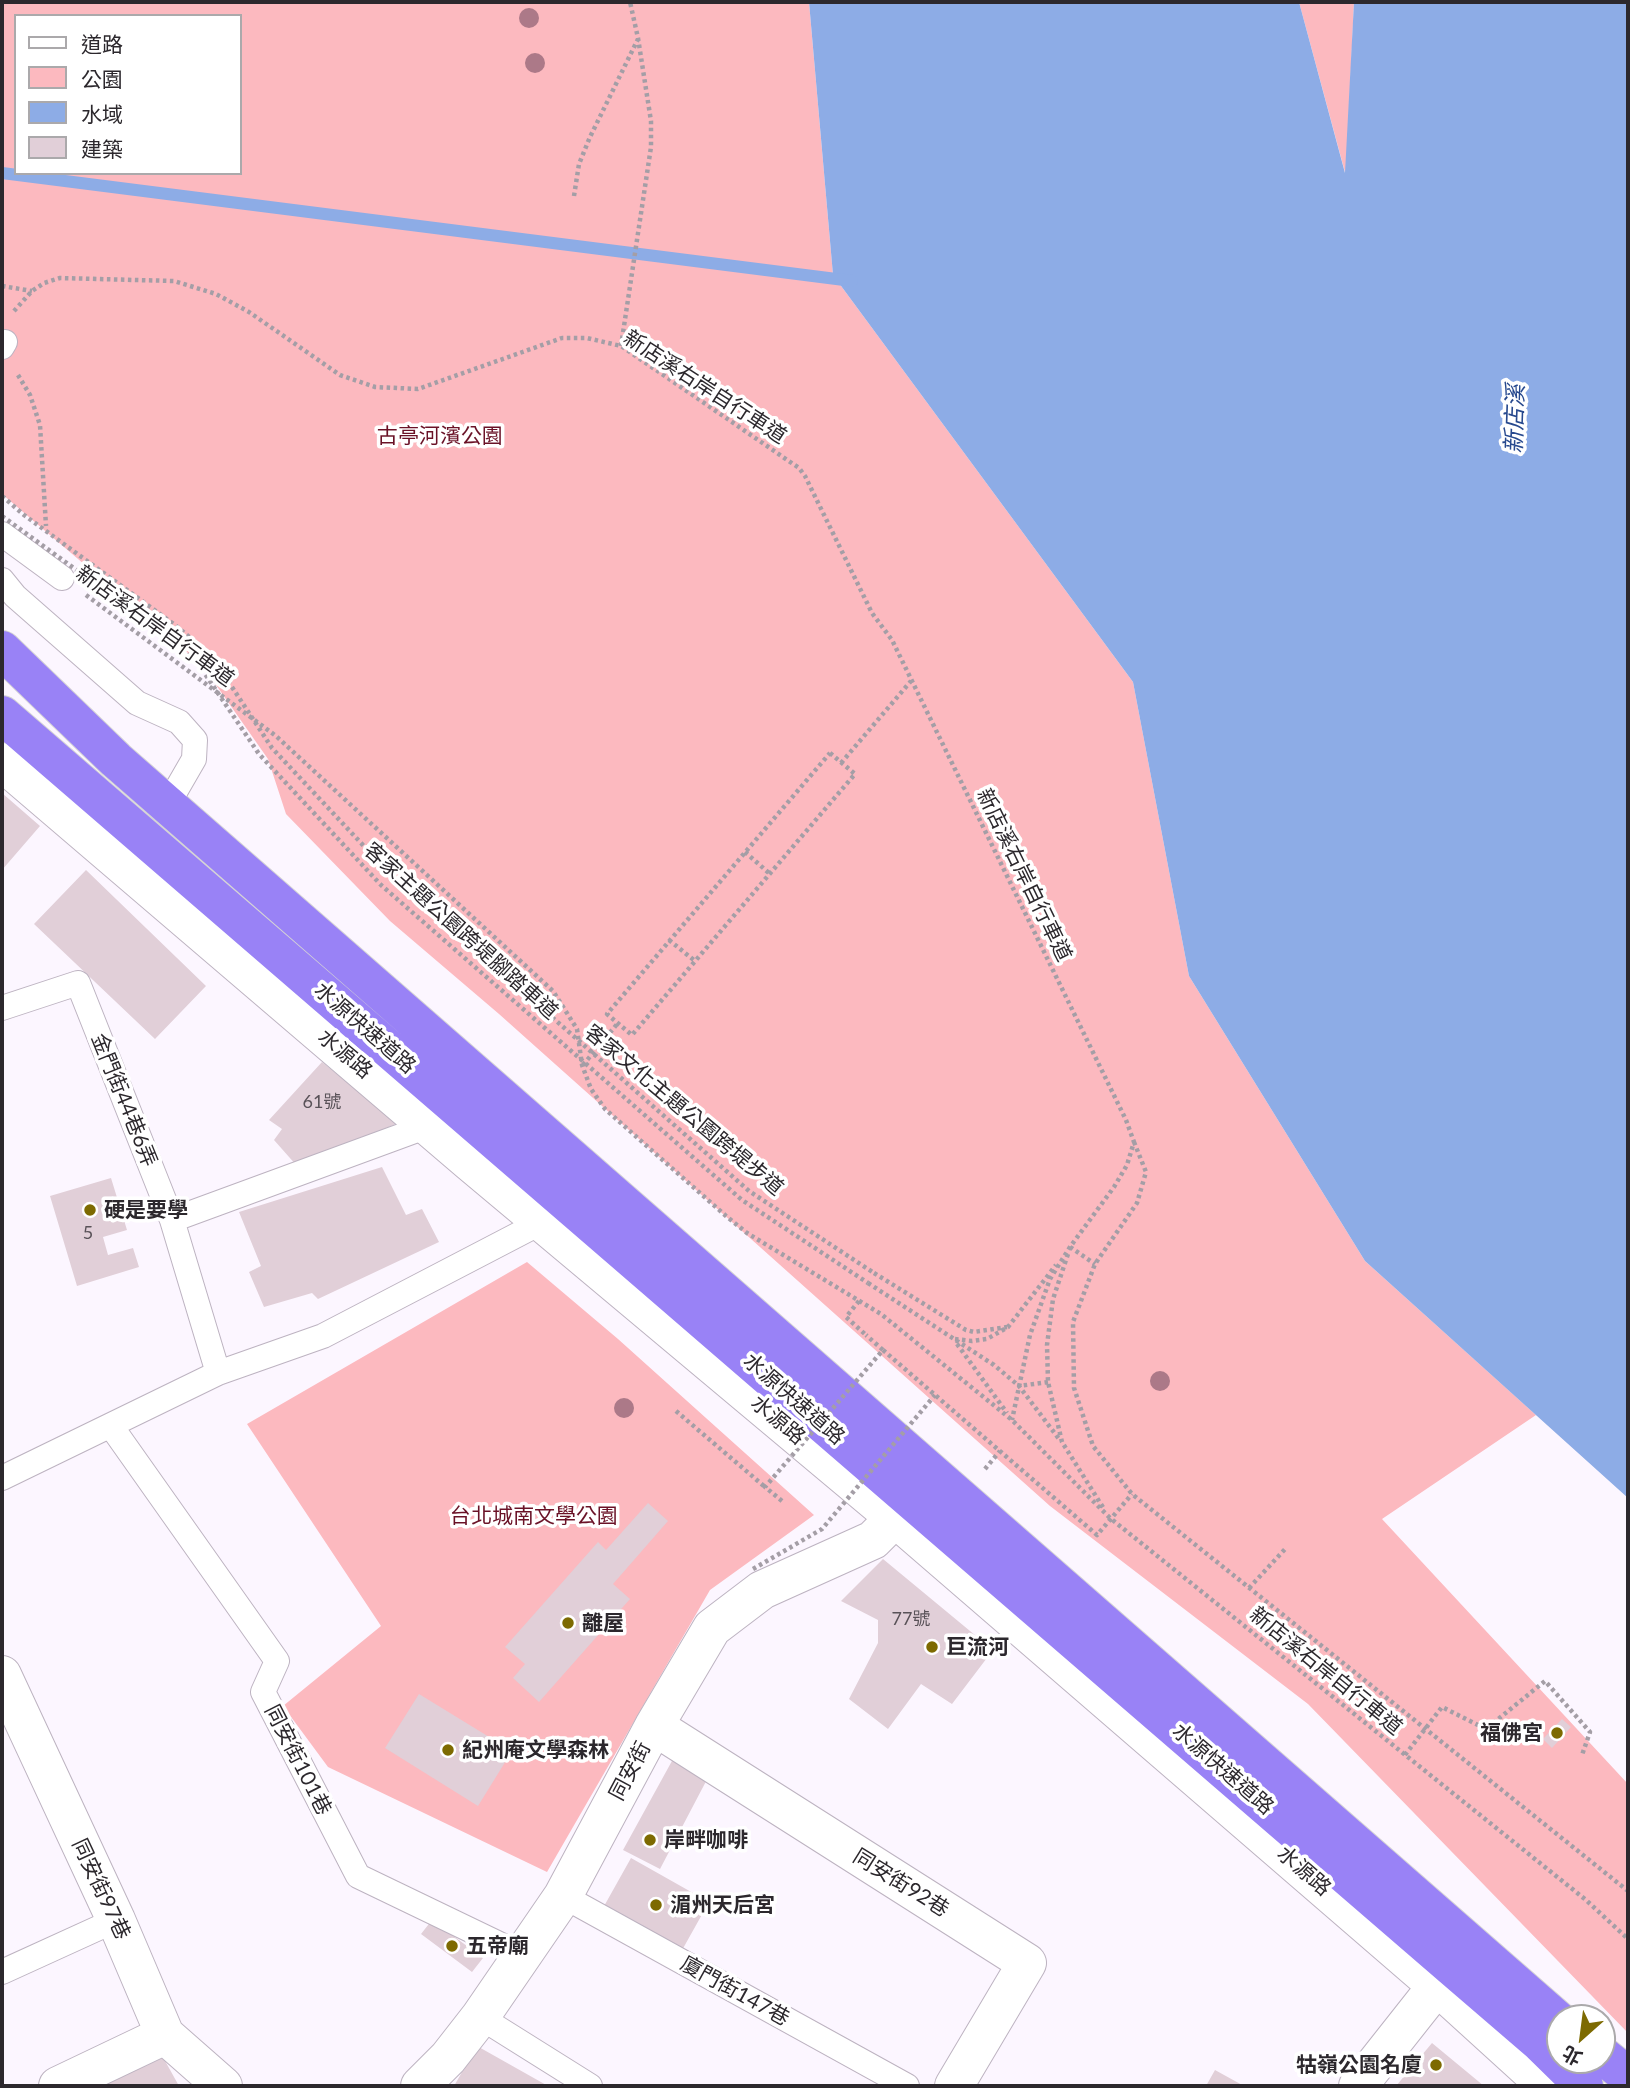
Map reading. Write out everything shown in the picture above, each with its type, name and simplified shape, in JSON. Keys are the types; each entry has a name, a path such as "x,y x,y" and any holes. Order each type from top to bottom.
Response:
{"highway":[{"name":"水源快速道路","path":"2,650 116,760 1546,2010"},
{"path":"2,672 116,760"},
{"name":"水源快速道路","path":"2,715 1538,2041 1584,2086"}],"street":[{"name":"水源路","path":"2,762 428,1126 895,1518 1437,1986 1547,2086"},
{"name":"同安街","path":"421,2086 448,2058 480,2017 563,1896 654,1726 712,1628 762,1590 873,1540 895,1518"},
{"name":"同安街97巷","path":"2,1675 116,1920 165,2035 223,2086"},
{"name":"同安街92巷","path":"654,1726 1027,1963 954,2086"},
{"path":"1358,2086 1437,1986"},
{"path":"58,2086 165,2035"}],"lane":[{"path":"2,534 62,578"},
{"path":"2,580 15,596 137,703 179,722 195,740 194,759 168,804"},
{"name":"金門街44巷6弄","path":"2,1008 78,983 172,1220 218,1373"},
{"path":"172,1220 428,1126"},
{"path":"2,1478 218,1373 323,1336 542,1222"},
{"name":"同安街101巷","path":"111,1426 277,1661 263,1692 358,1876 523,1955"},
{"name":"廈門街147巷","path":"563,1896 907,2086"},
{"path":"2,1972 116,1920"},
{"path":"480,2017 590,2086"}],"path":[{"path":"621,346 651,147 651,121 630,2"},
{"path":"574,196 579,164 590,136 638,38"},
{"name":"新店溪右岸自行車道","path":"1628,1891 1132,1494 1093,1446 1074,1388 1073,1321 1095,1264 1137,1203 1146,1172 1120,1108 892,640 872,613 799,468 621,346 587,338 562,338 418,389 375,387 340,375 250,312 216,294 174,281 60,278 44,283 18,305 8,324 3,345 30,395 40,425 48,554 62,578 276,736 553,991 577,1030 582,1065 591,1088 606,1109 726,1216 747,1233 881,1314 1012,1420 1110,1518 1586,1900 1628,1939"},
{"path":"2,286 32,291"},
{"name":"客家文化主題公園跨堤步道","path":"2,496 211,654 272,748 401,884 750,1191 966,1330 974,1332 1008,1327"},
{"name":"客家主題公園跨堤腳踏車道","path":"2,516 166,635 199,665 259,754 381,884 742,1200 994,1365 1019,1386 1062,1442"},
{"path":"841,763 912,681"},
{"path":"830,753 855,774 632,1035 607,1014 745,852 830,753"},
{"path":"745,852 770,874"},
{"path":"670,940 695,961"},
{"path":"582,1065 618,1023"},
{"path":"954,1339 987,1339 1008,1327 1114,1186 1127,1165 1134,1142"},
{"path":"1070,1247 1095,1264"},
{"path":"1070,1247 1053,1300 1047,1345 1048,1382 1062,1442 1110,1518"},
{"path":"1012,1420 1038,1308 1050,1279 1070,1247"},
{"path":"859,1301 846,1317 1097,1535 1132,1494"},
{"path":"954,1339 1012,1420"},
{"path":"765,1487 883,1350"},
{"path":"1019,1386 1048,1382"},
{"path":"753,1569 822,1529 935,1395"},
{"path":"676,1411 782,1502"},
{"path":"1250,1588 1287,1547"},
{"path":"1405,1755 1442,1707 1486,1729 1545,1681 1590,1732 1582,1755"}],"green space":[{"name":"古亭河濱公園","path":"2,2 809,2 833,275 1133,682 1189,976 1365,1261 1536,1415 1382,1519 1628,1784 1628,2033 1616,2021 1616,2004 1600,2004 1308,1704 1050,1506 499,1014 390,921 286,814 268,759 202,665 2,494"},
{"path":"1299,2 1354,2 1346,176"},
{"name":"台北城南文學公園","path":"527,1262 618,1339 814,1515 710,1590 547,1872 328,1767 283,1706 381,1626 247,1424"}],"water":[{"name":"新店溪","path":"809,2 1299,2 1345,173 1354,2 1628,2 1628,1498 1365,1261 1189,976 1133,682 833,275"}],"building":[{"path":"2,793 40,826 2,870"},
{"path":"86,870 206,986 155,1039 34,924"},
{"path":"322,1062 398,1123 297,1166 274,1140 282,1129 269,1120"},
{"path":"382,1167 406,1215 422,1209 439,1242 318,1299 312,1293 264,1307 249,1272 261,1266 239,1212"},
{"path":"111,1178 127,1230 103,1237 108,1255 133,1248 139,1267 77,1286 50,1196"},
{"name":"離屋","path":"648,1503 668,1521 613,1584 630,1599 539,1702 513,1678 525,1664 505,1647 598,1542 606,1550"},
{"name":"巨流河","path":"883,1559 993,1650 952,1704 921,1684 888,1729 849,1699 878,1643 878,1620 841,1601"},
{"name":"紀州庵文學森林","path":"419,1694 512,1751 478,1806 385,1748"},
{"name":"福佛宮","path":"1562,1719 1571,1727 1552,1748 1543,1739"},
{"path":"678,1750 713,1768 660,1869 623,1850"},
{"name":"湄州天后宮","path":"631,1858 709,1902 681,1952 603,1908"},
{"name":"五帝廟","path":"432,1920 483,1958 472,1972 421,1934"},
{"path":"154,2041 179,2086 97,2086"},
{"name":"牯嶺公園名廈","path":"1432,2043 1484,2086 1396,2086"},
{"path":"477,2046 548,2086 454,2086"},
{"path":"1215,2070 1244,2086 1206,2086"}],"waterway":[{"path":"2,173 14,175"},
{"path":"18,175 852,281"}],"place":[{"name":"硬是要學","path":"90,1210"},
{"name":"離屋","path":"568,1623"},
{"name":"巨流河","path":"932,1647"},
{"name":"福佛宮","path":"1557,1733"},
{"name":"紀州庵文學森林","path":"448,1750"},
{"name":"岸畔咖啡","path":"650,1840"},
{"name":"湄州天后宮","path":"656,1905"},
{"name":"五帝廟","path":"452,1946"},
{"name":"牯嶺公園名廈","path":"1436,2065"}]}
